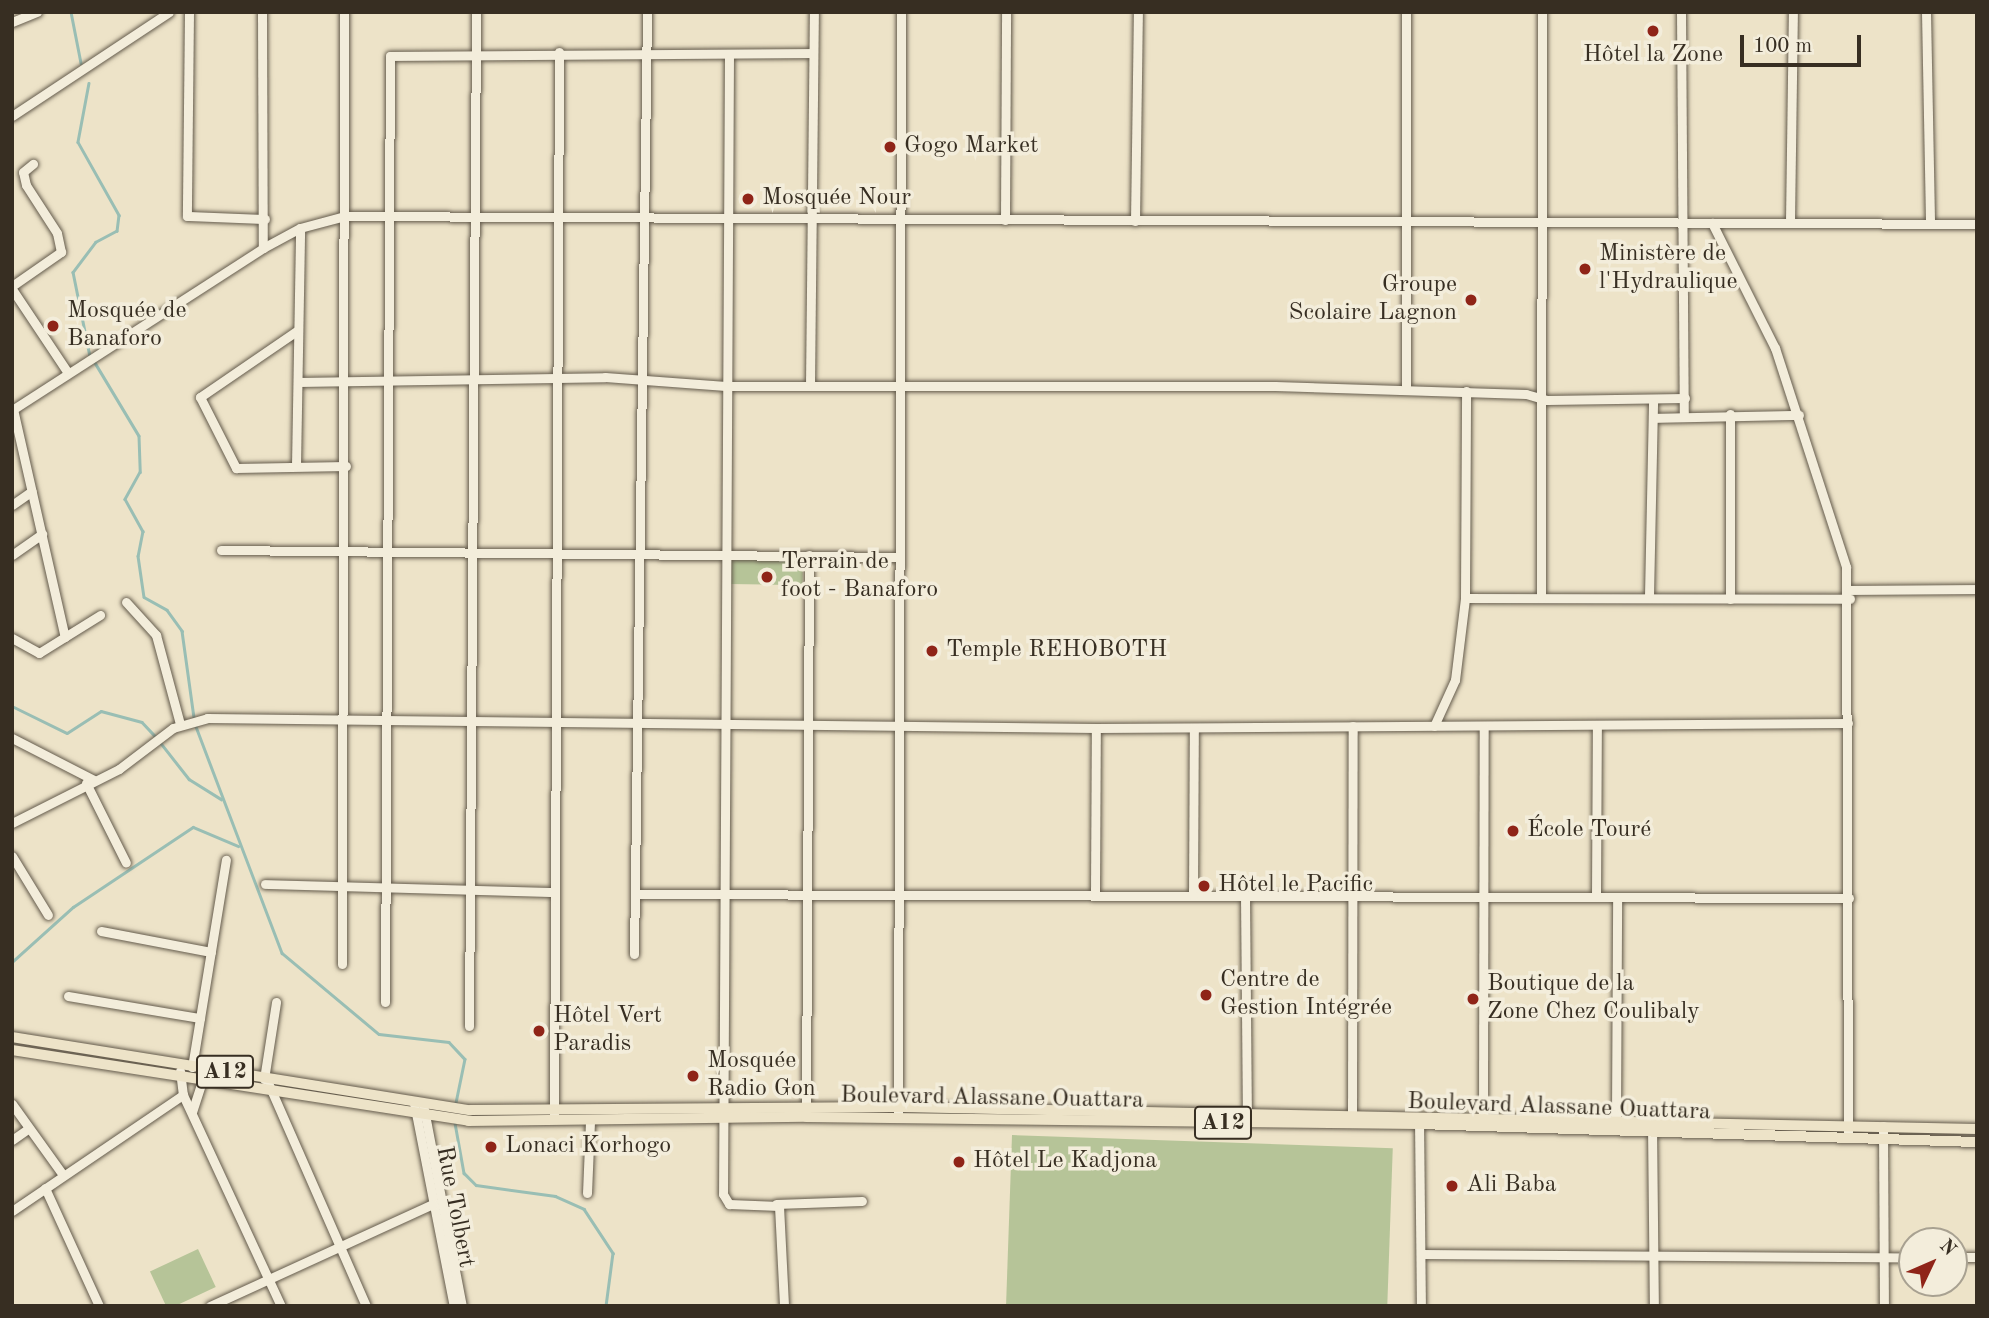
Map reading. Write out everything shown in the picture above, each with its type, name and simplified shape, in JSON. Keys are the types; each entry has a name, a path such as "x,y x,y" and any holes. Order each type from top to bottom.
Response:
{"main road":[{"name":"Boulevard Alassane Ouattara","path":"12,1037 437,1106 469,1116 590,1121 722,1112"},
{"name":"Boulevard Alassane Ouattara","path":"12,1050 180,1081 425,1117 553,1108 1419,1119 1576,1124 1616,1118 1848,1131 1883,1139 1977,1142"},
{"name":"Boulevard Alassane Ouattara","path":"1247,1118 1352,1113 1419,1119 1483,1117 1652,1131 1848,1131 1884,1126 1977,1129"}],"street":[{"path":"12,22 37,12"},
{"path":"12,116 169,12"},
{"path":"189,12 187,216 265,219"},
{"path":"262,12 265,219 263,248"},
{"path":"342,964 347,721 344,12"},
{"path":"469,1026 473,891 470,723 476,12"},
{"path":"634,954 639,724 642,215 647,12"},
{"path":"810,385 808,216 814,12"},
{"path":"898,1112 896,556 901,12"},
{"path":"1004,220 1006,12"},
{"path":"1135,221 1138,12"},
{"path":"1406,12 1406,390"},
{"path":"1541,598 1544,223 1542,12"},
{"path":"1681,12 1687,222 1684,415"},
{"path":"1790,221 1793,12"},
{"path":"1926,12 1930,223"},
{"path":"385,1002 386,383 391,215 390,56 646,50 729,55 813,53"},
{"path":"554,1121 559,52"},
{"path":"729,55 723,552 724,1200 776,1204 862,1200"},
{"path":"33,164 23,172 26,184 57,233 61,252 12,288 68,373"},
{"path":"65,637 13,409 263,248 300,228 345,216 900,215 1004,220 1405,223 1790,221 1977,224"},
{"path":"1712,223 1775,348 1841,542 1849,595 1848,1131"},
{"path":"296,466 300,228"},
{"path":"298,330 200,397 236,468 346,466"},
{"path":"298,382 474,382 559,377 726,386 1406,390 1466,391 1541,399 1653,401 1685,398"},
{"path":"1434,726 1455,680 1465,598 1466,391"},
{"path":"1649,597 1653,401"},
{"path":"1653,418 1730,414 1799,415"},
{"path":"1730,414 1730,599"},
{"path":"12,505 32,491"},
{"path":"12,555 42,534"},
{"path":"221,550 471,554 723,552 896,556"},
{"path":"806,1112 809,555"},
{"path":"1465,598 1730,599 1977,589"},
{"path":"126,602 160,644 180,724"},
{"path":"12,638 35,654 100,614"},
{"path":"12,822 90,781 180,724 207,719 1096,728 1849,723"},
{"path":"1596,897 1597,725"},
{"path":"1352,1113 1350,896 1353,726"},
{"path":"1483,1117 1484,726"},
{"path":"1095,894 1096,728"},
{"path":"1193,895 1194,728"},
{"path":"12,738 90,781 126,863"},
{"path":"12,856 48,915"},
{"path":"226,860 192,1067 180,1081 183,1094 281,1306"},
{"path":"265,884 386,891 554,892"},
{"path":"636,894 1849,898"},
{"path":"1245,895 1247,1118"},
{"path":"1616,1118 1617,898"},
{"path":"101,931 211,951"},
{"path":"68,996 201,1018"},
{"path":"276,1002 267,1079 269,1092 366,1306"},
{"path":"192,1067 204,1083 192,1112"},
{"path":"12,1212 183,1094"},
{"path":"12,1104 63,1175"},
{"path":"419,1104 425,1117"},
{"name":"Rue Tolbert","path":"425,1117 433,1204 454,1306"},
{"name":"Rue Tolbert","path":"425,1117 461,1306"},
{"path":"1419,1119 1421,1306"},
{"path":"1652,1119 1654,1306"},
{"path":"587,1193 590,1121"},
{"path":"1884,1126 1884,1306"},
{"path":"12,1140 28,1129"},
{"path":"45,1188 99,1306"},
{"path":"210,1306 433,1204"},
{"path":"776,1204 784,1306"},
{"path":"1421,1254 1898,1256"}],"green space":[{"name":"Terrain de foot - Banaforo","path":"730,558 803,559 803,585 730,584"},
{"path":"1012,1135 1393,1148 1387,1306 1006,1306"},
{"path":"198,1249 216,1287 175,1306 166,1306 150,1271"}],"waterway":[{"path":"71,12 81,63"},
{"path":"89,83 78,142 119,215 117,231 96,242 73,272 90,356"},
{"path":"94,361 139,436 140,472 125,499 143,531 138,556 144,597 167,610 182,631 194,718"},
{"path":"12,706 67,733 101,711 142,722 156,737"},
{"path":"195,724 282,953 379,1034 449,1042 465,1059 456,1103"},
{"path":"160,742 189,779 221,799"},
{"path":"12,962 73,907 193,827 238,846"},
{"path":"455,1123 464,1173 476,1185 555,1196 584,1209 613,1253 606,1306"}],"place":[{"name":"Hôtel la Zone","path":"1653,31"},
{"name":"Gogo Market","path":"890,147"},
{"name":"Mosquée Nour","path":"748,199"},
{"name":"Ministère de l'Hydraulique","path":"1585,269"},
{"name":"Groupe Scolaire Lagnon","path":"1471,300"},
{"name":"Mosquée de Banaforo","path":"53,326"},
{"name":"Terrain de foot - Banaforo","path":"767,577"},
{"name":"Temple REHOBOTH","path":"932,651"},
{"name":"École Touré","path":"1513,831"},
{"name":"Hôtel le Pacific","path":"1204,886"},
{"name":"Centre de Gestion Intégrée","path":"1206,995"},
{"name":"Boutique de la Zone Chez Coulibaly","path":"1473,999"},
{"name":"Hôtel Vert Paradis","path":"539,1031"},
{"name":"Mosquée Radio Gon","path":"693,1076"},
{"name":"Lonaci Korhogo","path":"491,1147"},
{"name":"Hôtel Le Kadjona","path":"959,1162"},
{"name":"Ali Baba","path":"1452,1186"}]}
